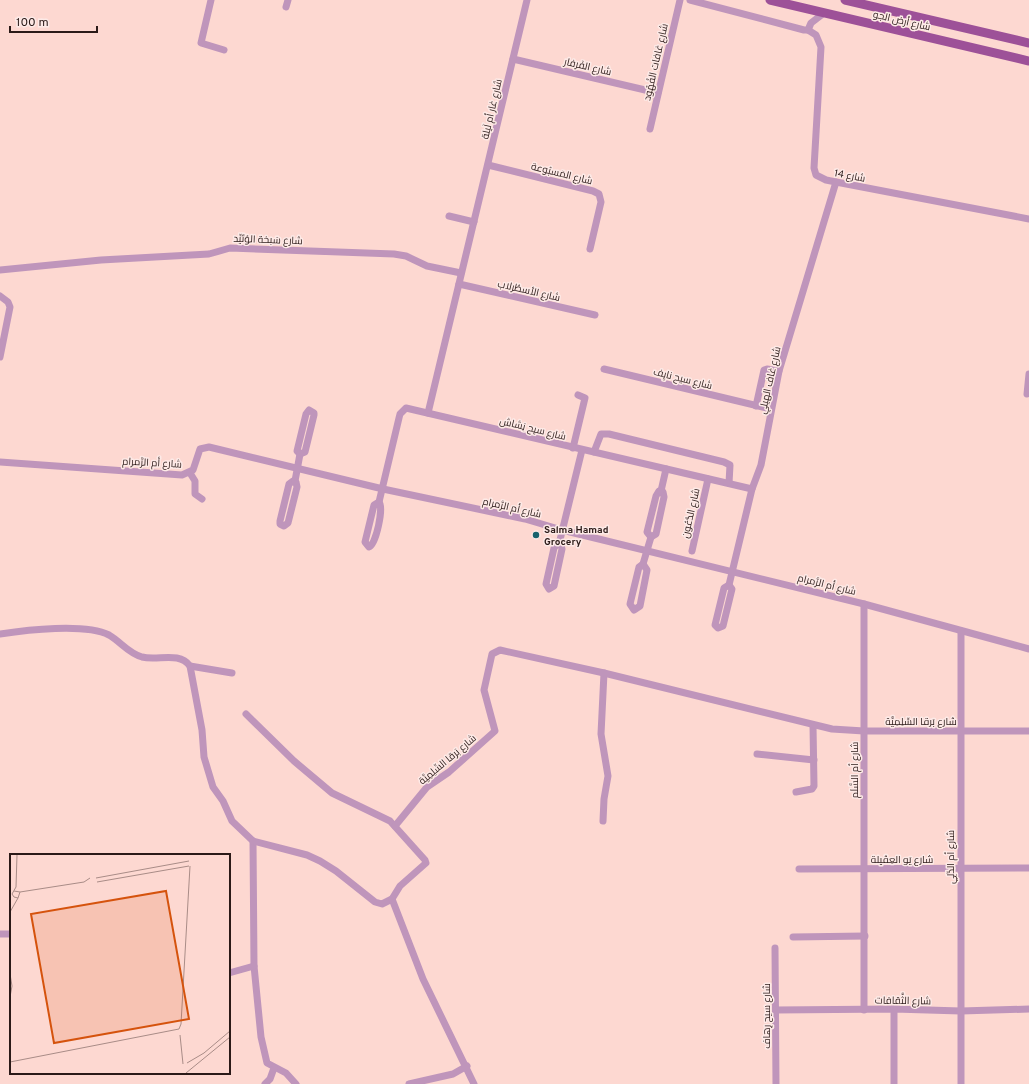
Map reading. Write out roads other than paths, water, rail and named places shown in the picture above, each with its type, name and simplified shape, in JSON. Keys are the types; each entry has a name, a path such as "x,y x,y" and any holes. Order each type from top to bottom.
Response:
{"main road":[{"name":"شارع أرض الجو","path":"770,0 1029,61"},
{"name":"شارع أرض الجو","path":"845,0 1029,43"}],"street":[{"path":"210,0 201,44 224,50"},
{"name":"شارع غار أم لَيلة","path":"428,413 527,0"},
{"name":"شارع غافات الفُهُود","path":"650,129 680,0"},
{"path":"690,0 810,26 824,13"},
{"name":"شارع 14","path":"805,9 810,26 821,47 814,168 816,175 820,178 836,182 1029,219"},
{"name":"شارع الفَرفار","path":"513,59 658,93"},
{"name":"شارع المَسبُوعة","path":"488,165 593,191 599,194 601,202 590,249"},
{"name":"شارع غاف الهيلي","path":"729,585 724,588 715,623 718,628 723,626 732,588 729,585 732,571 752,489 761,465 779,371 836,182"},
{"path":"449,216 474,222"},
{"name":"شارع سَبخة الوُتَيِّد","path":"0,270 94,261 209,254 230,248 400,254 427,266 461,273"},
{"name":"شارع الأسطُرلاب","path":"459,284 595,315"},
{"path":"0,296 8,302 10,307 0,357"},
{"name":"شارع سيح نايِف","path":"604,369 771,409"},
{"path":"756,406 764,370 779,371"},
{"path":"1027,394 1029,374"},
{"path":"573,448 585,398 578,395"},
{"name":"شارع سيح نِشاش","path":"379,502 382,508 374,543 369,547 366,546 365,542 374,505 379,502 383,489 400,414 406,408 752,489"},
{"path":"294,481 289,484 280,521 282,526 288,523 297,486 294,481 300,454 297,450 306,414 309,410 312,411 314,415 305,452 300,454"},
{"path":"570,423 579,425"},
{"path":"594,452 599,436 601,434 609,434 724,462 730,465 731,469 729,483"},
{"name":"شارع أم الرَّمرام","path":"0,462 177,475 193,470 198,452 202,447 383,489 525,519 562,530 864,604 1029,649"},
{"path":"559,544 557,544 554,548 546,584 549,589 554,586 556,579 562,547 559,544 582,450"},
{"path":"643,564 648,570 640,606 634,610 630,604 639,567 643,564 651,537 647,532 656,496 661,491 666,469"},
{"path":"190,472 195,481 195,494 202,498"},
{"name":"شارع الدُّعُون","path":"692,551 708,479"},
{"name":"شارع أم السَّلَم","path":"864,604 864,1010"},
{"path":"0,634 40,629 88,630 110,636 127,650 141,656 155,659 180,657 185,660 190,666 203,736 204,757 213,787 223,801 232,821 254,841 307,855 320,861 336,871 375,902 382,904 392,899 400,886 426,863 425,860 396,826 365,808 332,793 294,761 246,714"},
{"name":"شارع أم الدِّلِي","path":"961,631 961,1084"},
{"name":"شارع بَرقا السِّلِمِيَّة","path":"396,826 427,787 450,772 495,731 484,690 490,659 496,650 506,650 604,673 832,729 864,731 1029,731"},
{"path":"190,666 232,673"},
{"path":"603,821 604,799 608,776 601,734 604,673"},
{"path":"796,792 814,788 813,725"},
{"path":"757,754 814,760"},
{"path":"254,841 254,966 261,1037 267,1063 286,1073 296,1084"},
{"name":"شارع يَو العِقَيلة","path":"799,869 1029,868"},
{"path":"392,899 423,978 467,1066 474,1084"},
{"path":"793,937 865,936"},
{"name":"شارع سيح رِهاف","path":"775,948 776,1084"},
{"path":"230,973 254,966"},
{"path":"894,1009 894,1084"},
{"name":"شارع الثَّقافات","path":"776,1010 894,1009 961,1011 1029,1009"},
{"path":"409,1084 453,1074 467,1066"},
{"path":"265,1084 270,1078 274,1068"}],"place":[{"name":"Salma Hamad Grocery","path":"536,535"}]}
